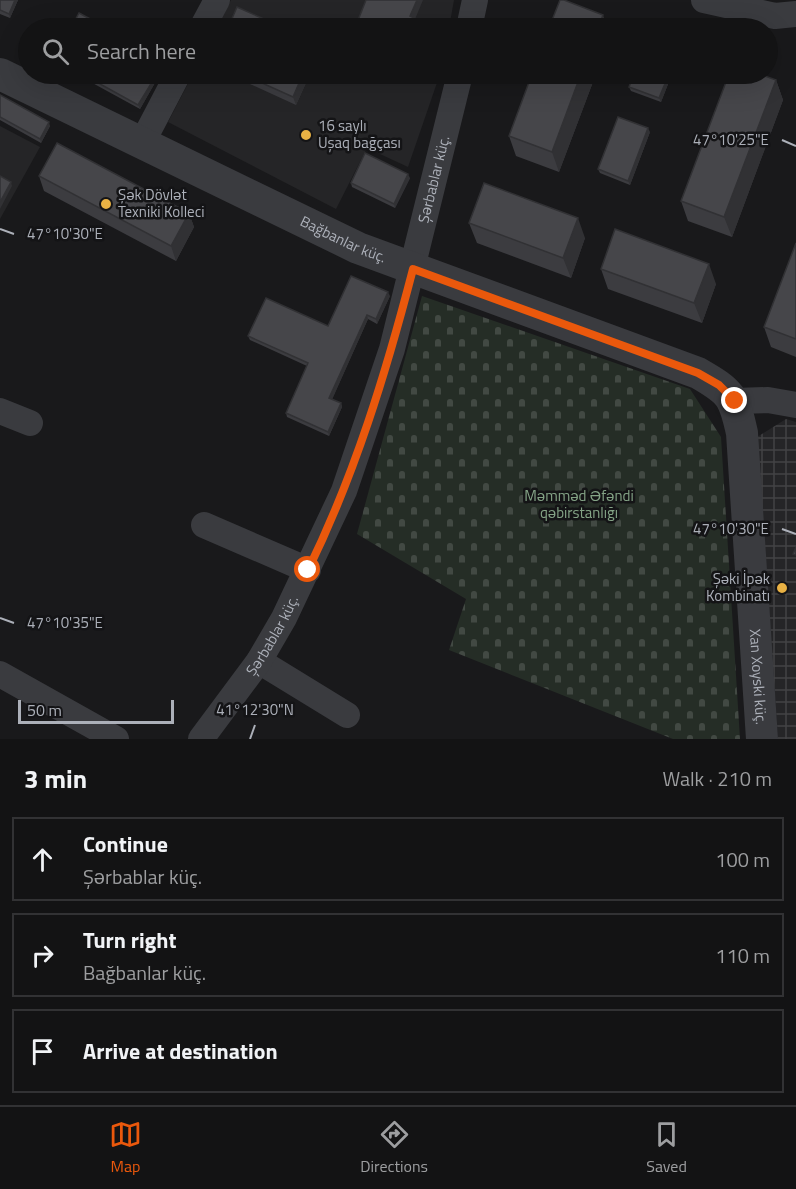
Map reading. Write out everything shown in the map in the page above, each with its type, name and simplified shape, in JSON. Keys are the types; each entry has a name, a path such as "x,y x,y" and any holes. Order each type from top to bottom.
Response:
{"street":[{"path":"207,18 217,0"},
{"path":"471,18 474,0"},
{"path":"704,0 775,16 796,14"},
{"name":"Bağbanlar küç.","path":"0,74 18,83"},
{"name":"Bağbanlar küç.","path":"21,84 358,248 698,373 719,385 735,401"},
{"path":"142,143 173,84"},
{"name":"Şərbablar küç.","path":"201,739 259,661 308,570 344,491 392,349 458,84"},
{"path":"735,401 768,400 796,405"},
{"name":"Xan Xoyski küç.","path":"735,401 747,472 762,739"},
{"path":"0,411 30,423"},
{"path":"204,525 308,570"},
{"path":"259,661 347,715"},
{"path":"0,674 116,739"}],"shaded area":[{"path":"231,0 454,0 451,18 221,18"},
{"name":"16 saylı Uşaq bağçası","path":"188,84 437,84 408,167 367,148 336,209 168,122"},
{"path":"0,126 40,147 0,219"},
{"name":"Şəki İpək Kombinatı","path":"786,419 796,422 796,739 778,739 757,437"}],"green space":[{"name":"Məmməd Əfəndi qəbirstanlığı","path":"422,296 690,389 721,437 740,739 673,739 449,650 466,599 357,534"}],"building":[{"path":"0,0 15,0 9,14 0,10"},
{"path":"366,0 417,0 410,16 415,18 359,18"},
{"path":"560,0 603,15 602,18 553,18"},
{"path":"237,7 262,18 232,18"},
{"path":"79,13 88,18 76,18"},
{"path":"100,84 151,84 138,105"},
{"path":"264,84 299,84 293,97"},
{"path":"528,84 577,84 552,152 509,136"},
{"path":"630,84 665,84 659,98 629,87"},
{"path":"725,84 774,84 724,217 681,201"},
{"path":"0,95 49,122 40,139 0,117"},
{"path":"618,117 648,128 628,181 598,169"},
{"path":"57,143 189,213 171,246 39,176"},
{"path":"365,153 408,174 394,204 351,183"},
{"path":"0,176 11,182 0,202"},
{"path":"484,183 578,218 563,258 469,223"},
{"path":"615,229 709,264 694,303 601,269"},
{"path":"796,243 796,339 764,327"},
{"path":"351,276 388,292 376,319 367,315 329,398 341,403 328,432 286,413 308,363 248,336 266,298 328,326"}],"place":[{"name":"16 saylı Uşaq bağçası","path":"306,135"},
{"name":"Şək Dövlət Texniki Kolleci","path":"106,204"},
{"name":"Şəki İpək Kombinatı","path":"782,588"}],"route":[{"path":"308,570 344,491 369,421 392,349 413,269 698,373 719,385 735,401"}]}
